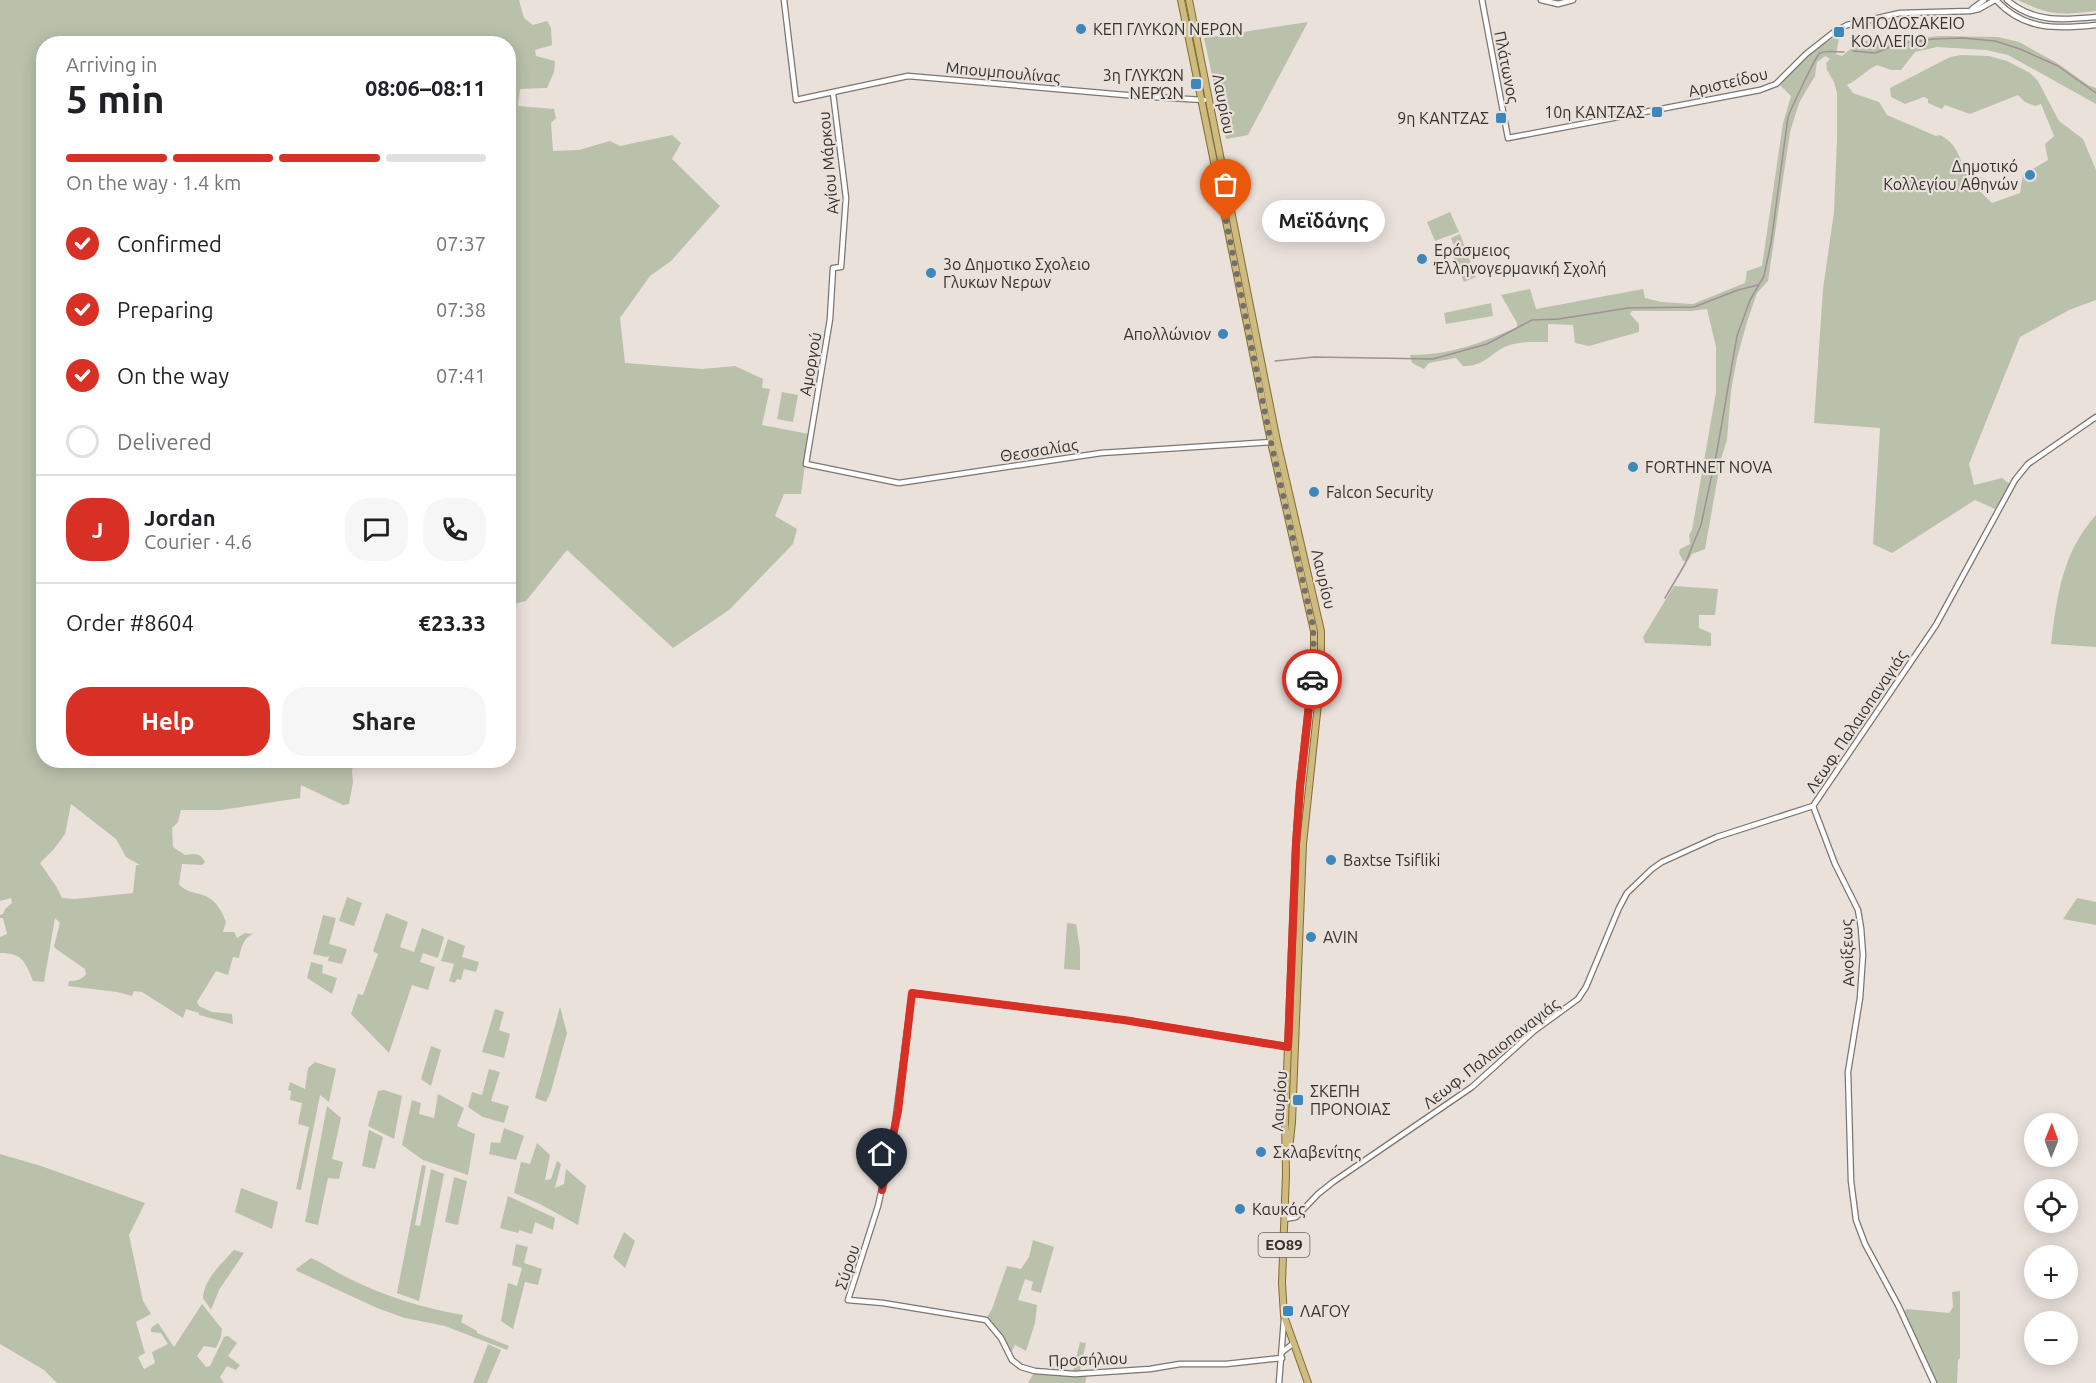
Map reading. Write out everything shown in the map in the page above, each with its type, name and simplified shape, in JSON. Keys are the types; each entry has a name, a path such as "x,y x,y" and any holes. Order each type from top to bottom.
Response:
{"main road":[{"name":"Λαυρίου","path":"1181,0 1206,99"},
{"name":"Λαυρίου","path":"1189,0 1206,99 1314,637 1314,659 1296,844 1292,1047 1285,1122 1286,1174 1282,1283 1284,1317 1308,1383"}],"street":[{"name":"Μπουμπουλίνας","path":"784,0 796,100 908,76 1137,96 1206,99"},
{"name":"Πλάτωνος","path":"1482,0 1508,138"},
{"path":"1541,0 1558,4 1573,0"},
{"name":"Αριστείδου","path":"1508,138 1760,90 1776,84 1806,54 1847,25 1900,13 1970,11 1996,0"},
{"path":"1996,0 2019,19 2036,26 2056,28 2096,25"},
{"path":"2007,0 2027,14 2040,18 2054,20 2096,17"},
{"path":"1970,11 1982,1"},
{"name":"Αγίου Μάρκου","path":"833,93 846,198 841,267 833,268"},
{"name":"Αμοργού","path":"806,464 830,319 833,268"},
{"name":"Λεωφ. Παλαιοπαναγιάς","path":"1285,1219 1296,1217 1333,1182 1472,1087 1534,1031 1575,1002 1586,987 1627,893 1652,869 1662,862 1717,837 1814,806 1936,625 2015,480 2028,464 2096,417"},
{"name":"Θεσσαλίας","path":"806,464 899,483 1101,453 1274,441"},
{"name":"Ανοίξεως","path":"1814,806 1835,864 1858,910 1860,921 1863,960 1860,998 1848,1072 1851,1181 1856,1220 1865,1244 1898,1305 1934,1383"},
{"name":"Σύρου","path":"848,1300 878,1206 893,1138 912,993 1124,1020 1292,1047"},
{"name":"Προσήλιου","path":"848,1300 883,1302 986,1320 1001,1338 1012,1360 1021,1367 1035,1371 1075,1374 1150,1369 1180,1364 1226,1364 1282,1355"},
{"path":"1279,1383 1284,1317"},
{"path":"1282,1355 1294,1343"}],"green space":[{"path":"0,0 519,0 524,18 533,25 547,21 551,28 552,45 535,50 536,56 555,61 554,72 547,88 520,89 518,106 554,109 556,118 551,123 553,151 579,150 610,141 620,146 672,135 681,143 672,159 720,206 671,261 650,276 620,318 625,363 702,369 735,366 763,379 762,388 770,389 762,425 809,434 801,494 784,494 775,516 797,529 793,544 729,610 673,648 567,550 526,601 516,603 516,36 36,36 36,768 353,768 353,782 349,804 343,805 301,785 300,798 221,810 181,810 178,822 172,828 173,847 185,855 198,855 205,862 202,865 182,864 179,884 186,890 205,896 215,903 226,922 223,932 234,932 237,938 245,933 253,934 245,941 239,958 233,957 228,975 216,971 197,1002 199,1006 212,1012 232,1014 233,1024 186,1009 183,1018 142,992 134,991 132,996 68,986 69,981 79,980 86,974 85,969 54,946 60,923 55,918 44,982 33,981 22,960 8,953 0,953 0,937 7,934 0,915 12,903 11,898 0,901","holes":["71,804 116,839 126,857 140,865 136,865 133,893 75,899 62,898 40,863 65,834"]},
{"path":"2018,0 2096,0 2096,11 2048,12"},
{"path":"1308,22 1248,135 1226,139 1204,38"},
{"path":"1840,34 1836,54 1842,56 1854,46 1874,38 1884,43 1938,36 1998,37 2019,42 2096,88 2096,104 2008,55 1986,50 1937,47 1915,52 1901,70 1891,70 1877,65 1847,85 1853,93 1879,102 1887,115 1947,139 1956,150 1972,182 1992,203 2020,193 2023,175 2048,160 2045,144 2054,136 2041,104 2035,106 2025,102 2018,95 1970,114 1945,105 1942,109 1928,103 1928,99 1924,97 1905,104 1891,97 1890,88 1950,57 1961,55 1989,56 2007,61 2030,73 2038,81 2059,121 2083,139 2096,170 2096,300 2069,310 2020,337 1969,464 1974,485 2002,478 2010,484 1995,509 1975,500 1892,553 1873,544 1880,428 1814,423 1823,289 1834,212 1837,139 1837,93 1827,70 1826,63 1830,59 1825,56 1817,62 1815,76 1799,103 1790,132 1768,281 1757,293 1737,358 1731,391 1727,440 1721,459 1705,549 1692,554 1688,561 1683,561 1679,553 1680,549 1690,544 1689,535 1692,530 1716,392 1716,347 1707,309 1632,311 1630,314 1639,324 1639,332 1589,346 1575,343 1573,325 1548,324 1548,342 1524,342 1510,345 1471,366 1463,366 1456,358 1429,363 1424,369 1412,363 1410,355 1439,353 1465,347 1517,327 1501,295 1530,289 1536,309 1643,289 1645,298 1661,302 1693,304 1745,283 1747,271 1762,266 1783,123 1791,96 1780,85 1781,82 1807,54"},
{"path":"1450,212 1459,232 1435,241 1427,222"},
{"path":"1460,234 1476,277 1464,282 1453,256 1457,254 1451,238"},
{"path":"1491,303 1493,316 1446,324 1444,313"},
{"path":"782,392 798,395 793,422 777,419"},
{"path":"2096,515 2096,647 2051,644 2059,592 2068,560 2075,544"},
{"path":"1674,586 1718,589 1715,615 1699,615 1699,628 1711,633 1711,646 1645,643 1643,637"},
{"path":"347,897 362,903 354,926 339,921"},
{"path":"2077,898 2096,902 2096,925 2063,919"},
{"path":"386,913 408,922 400,947 414,952 422,928 444,937 438,958 423,953 420,962 435,967 428,990 412,985 389,1053 351,1014 358,994 363,995 378,954 373,951"},
{"path":"323,915 336,918 329,944 347,949 342,964 328,961 329,956 313,954"},
{"path":"1067,923 1076,924 1080,949 1080,970 1064,969"},
{"path":"448,939 465,946 462,957 479,962 476,972 464,969 461,980 457,979 455,983 449,981 454,964 441,961"},
{"path":"311,962 323,965 322,973 337,978 332,994 307,978"},
{"path":"560,1007 567,1033 546,1102 535,1098"},
{"path":"495,1009 504,1012 499,1030 510,1034 504,1058 482,1052"},
{"path":"431,1046 441,1050 431,1086 421,1079"},
{"path":"315,1062 336,1069 329,1102 320,1095 301,1190 296,1189 309,1127 298,1124 302,1103 290,1100 291,1091 288,1090 290,1082 305,1089 308,1068"},
{"path":"489,1069 500,1072 491,1101 509,1106 504,1123 483,1117 468,1107 472,1092 482,1095"},
{"path":"384,1090 402,1096 394,1139 368,1126 378,1091"},
{"path":"438,1094 464,1108 457,1126 475,1134 468,1175 423,1160 402,1145 412,1100 421,1103 419,1114 434,1118"},
{"path":"327,1106 341,1118 332,1159 343,1162 339,1179 328,1178 318,1225 305,1222"},
{"path":"504,1128 524,1136 516,1160 489,1154 491,1142 500,1143"},
{"path":"369,1130 383,1137 375,1169 362,1166"},
{"path":"537,1143 550,1155 545,1180 551,1179 557,1161 561,1164 555,1188 564,1184 566,1169 586,1186 578,1225 514,1193 521,1162 530,1164"},
{"path":"0,1154 145,1203 129,1235 143,1301 151,1314 136,1322 145,1353 138,1357 144,1369 155,1363 152,1352 168,1344 161,1333 151,1332 151,1328 158,1323 174,1347 202,1304 222,1329 216,1348 204,1346 197,1356 206,1367 210,1366 224,1337 228,1336 237,1343 228,1356 240,1365 236,1370 227,1366 220,1377 224,1383 57,1383 44,1370 0,1344"},
{"path":"422,1165 426,1166 415,1225 420,1226 431,1169 444,1174 419,1301 397,1293"},
{"path":"454,1177 467,1181 458,1225 445,1222"},
{"path":"241,1188 278,1202 272,1229 235,1212"},
{"path":"508,1196 555,1218 553,1230 535,1222 532,1234 500,1228"},
{"path":"624,1232 635,1241 625,1268 613,1257"},
{"path":"1033,1240 1054,1247 1041,1293 1031,1290 1033,1282 1025,1279 1018,1300 1037,1305 1035,1323 1026,1351 1015,1345 1011,1353 999,1330 987,1317 1007,1266 1021,1269 1029,1257"},
{"path":"516,1244 528,1247 524,1263 542,1269 538,1285 525,1282 513,1329 501,1321 508,1283 517,1286 522,1268 512,1265"},
{"path":"234,1250 244,1253 219,1290 211,1310 203,1298 204,1291 214,1272"},
{"path":"311,1258 348,1278 390,1296 463,1315 461,1322 477,1333 509,1346 507,1350 445,1326 405,1318 377,1308 297,1271 296,1269"},
{"path":"1960,1291 1960,1358 1957,1383 1936,1383 1903,1312 1907,1309 1949,1313 1953,1307 1952,1292"},
{"path":"1080,1342 1086,1343 1079,1375 1087,1375 1085,1383 1028,1383 1033,1374 1072,1376"},
{"path":"488,1344 501,1350 487,1383 473,1383"}],"waterway":[{"path":"1853,51 1875,53 1898,44 1934,39 1963,38 1995,41 2058,66 2096,93"},
{"path":"1665,598 1685,564 1701,525 1717,451 1737,336 1750,300 1764,276 1771,243 1788,117 1820,53 1844,52"},
{"path":"1275,361 1314,357 1433,359 1487,344 1532,320 1559,319 1628,308 1694,307 1758,285"}],"way so far":[{"path":"1226,221 1271,442 1313,626 1312,679"}],"place":[{"name":"ΚΕΠ ΓΛΥΚΩΝ ΝΕΡΩΝ","path":"1081,29"},
{"name":"ΜΠΟΔΟΣΑΚΕΙΟ ΚΟΛΛΕΓΙΟ","path":"1839,32"},
{"name":"3η ΓΛΥΚΏΝ ΝΕΡΏΝ","path":"1196,84"},
{"name":"10η ΚΑΝΤΖΑΣ","path":"1657,112"},
{"name":"9η ΚΑΝΤΖΑΣ","path":"1501,118"},
{"name":"Δημοτικό Κολλεγίου Αθηνών","path":"2030,175"},
{"name":"Μεϊδάνης","path":"1226,221"},
{"name":"Εράσμειος Έλληνογερμανική Σχολή","path":"1422,259"},
{"name":"3o Δημοτικο Σχολειο Γλυκων Νερων","path":"931,273"},
{"name":"Απολλώνιον","path":"1223,334"},
{"name":"FORTHNET NOVA","path":"1633,467"},
{"name":"Falcon Security","path":"1314,492"},
{"name":"Baxtse Tsifliki","path":"1331,860"},
{"name":"AVIN","path":"1311,937"},
{"name":"ΣΚΕΠΗ ΠΡΟΝΟΙΑΣ","path":"1298,1100"},
{"name":"Σκλαβενίτης","path":"1261,1152"},
{"name":"Καυκάς","path":"1240,1209"},
{"name":"ΛΑΓΟΥ","path":"1288,1311"}],"route":[{"path":"882,1190 898,1111 912,993 1124,1020 1288,1047 1296,844 1312,679"}]}
